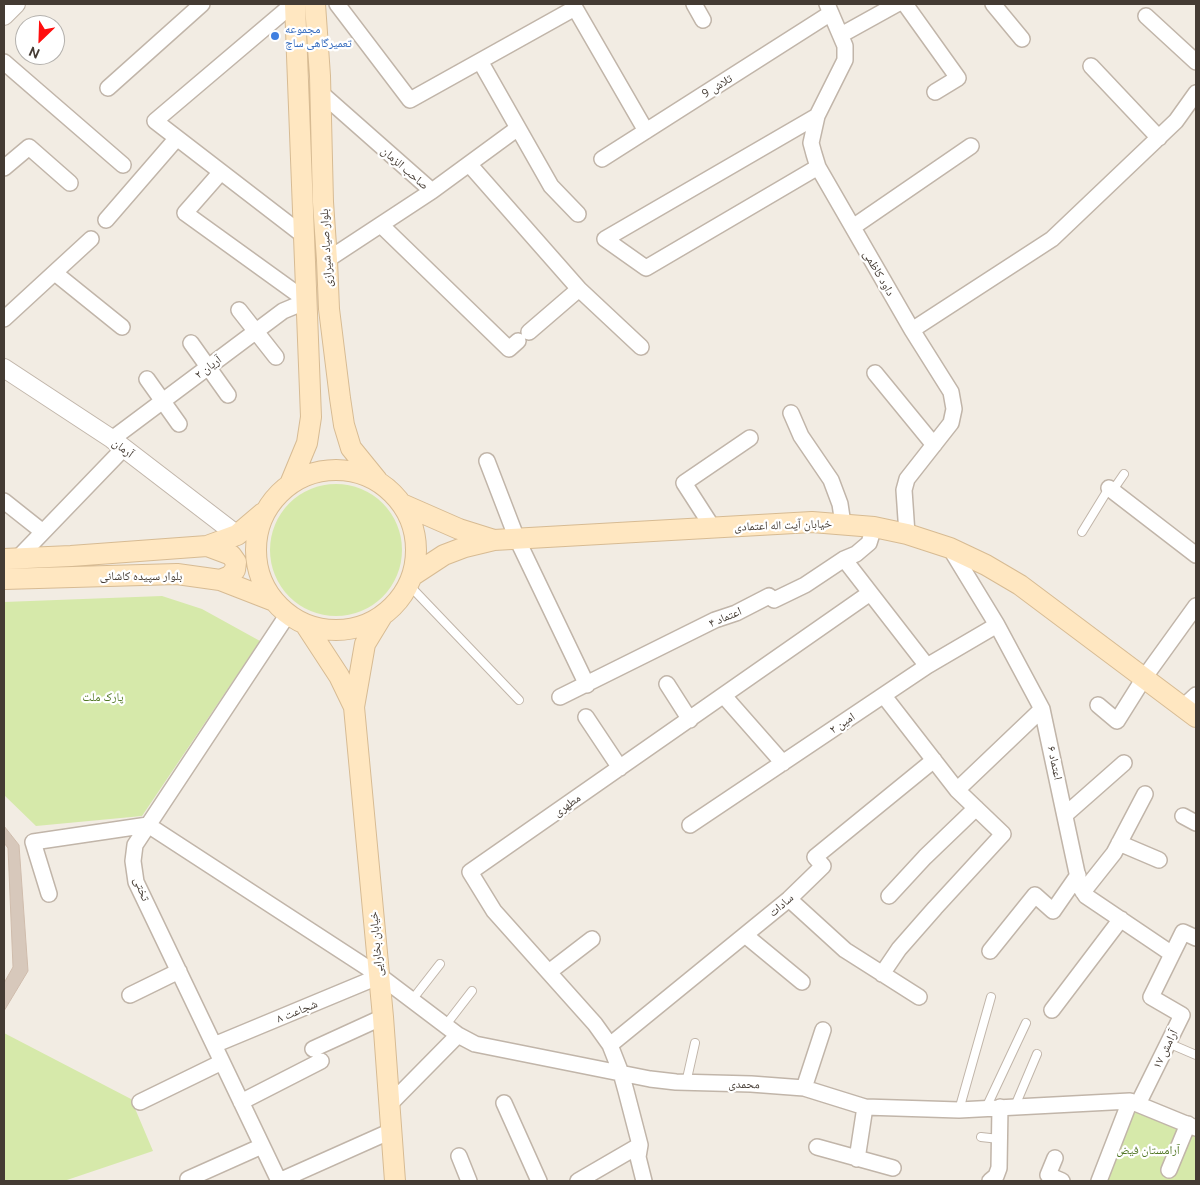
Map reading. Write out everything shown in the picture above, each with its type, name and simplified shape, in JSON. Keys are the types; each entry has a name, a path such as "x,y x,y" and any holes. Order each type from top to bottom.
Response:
{"main road":[{"name":"بلوار صیاد شیرازی","path":"290,484 307,443 310,429 307,301 294,4"},
{"name":"بلوار صیاد شیرازی","path":"315,4 321,93 324,202 328,260 328,309 344,425 351,448 378,481"},
{"path":"324,470 342,470 361,474 378,481 402,504 413,527 417,552 411,580 398,602 382,616 364,625 345,630 325,630 305,624 281,608 262,580 256,557 257,533 266,510 276,496 290,484 306,475 324,470"},
{"path":"402,504 459,529 494,540"},
{"name":"بلوار سپیده کاشانی","path":"11,559 207,546 237,535 266,510"},
{"name":"خیابان آیت اله اعتمادی","path":"494,540 812,522 874,527 907,534 950,548 986,565 1020,586 1144,678 1192,706"},
{"path":"411,580 444,555 465,547 494,540"},
{"path":"207,546 231,555 236,562 235,570 230,576 220,580"},
{"name":"بلوار سپیده کاشانی","path":"4,578 177,574 220,580 281,608"},
{"name":"خیابان بخارایی","path":"382,616 365,644 354,707 380,976 395,1181"},
{"name":"خیابان بخارایی","path":"305,624 339,676 354,707"}],"street":[{"path":"4,16 16,4"},
{"path":"108,88 202,4"},
{"path":"294,4 155,121 303,235"},
{"path":"337,4 410,100 575,8 646,131"},
{"path":"694,4 703,20"},
{"path":"841,35 897,4"},
{"path":"905,4 958,78 935,92"},
{"path":"993,4 1022,39"},
{"name":"داود کاظمی","path":"829,9 845,46 845,60 817,116 811,143 818,167 912,330 951,392 954,409 951,422 907,479 904,490 907,534"},
{"name":"تلاش 9","path":"602,159 829,9"},
{"path":"1146,16 1196,62"},
{"path":"480,61 551,186 578,214"},
{"path":"4,62 123,165"},
{"path":"1091,66 1158,138"},
{"name":"صاحب الزمان","path":"321,93 432,191 518,128"},
{"path":"912,330 1052,239 1176,121 1196,93"},
{"path":"817,116 605,238 646,268 818,167"},
{"path":"106,220 177,138"},
{"path":"853,227 970,146"},
{"path":"4,168 30,147 70,183"},
{"path":"469,164 579,289 640,347"},
{"path":"221,172 184,212 307,301"},
{"path":"328,260 432,191"},
{"path":"380,225 510,349 579,289"},
{"path":"4,319 91,239"},
{"path":"55,273 122,327"},
{"name":"آریان ۲","path":"11,559 43,532 118,443 163,401 283,311 307,301"},
{"path":"239,310 276,357"},
{"path":"191,343 228,394"},
{"name":"آرمان","path":"4,368 118,443 237,535"},
{"path":"875,373 934,445"},
{"path":"147,379 179,424"},
{"path":"791,412 801,436 831,480 840,504 843,524"},
{"path":"713,528 684,483 750,438"},
{"path":"487,461 517,539 587,685"},
{"path":"1111,489 1196,555"},
{"path":"4,501 43,532"},
{"name":"اعتماد ۴","path":"560,697 715,620 736,613 769,596 774,600 786,594 844,559 856,554 869,543 874,527"},
{"name":"اعتماد ۶","path":"950,548 997,625 1042,709 1080,888 1083,892"},
{"path":"844,559 927,666"},
{"name":"مطهری","path":"644,1181 638,1156 640,1145 622,1072 610,1045 595,1024 550,972 494,911 470,872 870,593"},
{"path":"1098,705 1116,721 1144,678 1196,606"},
{"name":"تختی","path":"279,1181 136,882 134,861 135,845 281,608"},
{"name":"امین ۲","path":"690,825 927,666 997,625"},
{"path":"667,684 690,720"},
{"path":"724,696 783,763"},
{"path":"882,974 899,949 1003,834 957,790 884,696"},
{"path":"957,790 1042,709"},
{"path":"586,717 620,768"},
{"name":"سادات","path":"610,1045 789,899 822,866 815,857 934,760"},
{"path":"1065,815 1124,763"},
{"path":"1145,794 1119,843 1097,876 1083,892 1086,896 1172,954 1183,932 1196,938"},
{"path":"889,896 925,857 976,808"},
{"path":"49,894 33,842 148,825"},
{"name":"محمدی","path":"148,825 380,976 445,1026 474,1044 650,1079 686,1083 751,1084 804,1088 865,1107 959,1110 1134,1103"},
{"path":"1119,843 1159,860"},
{"path":"990,951 1035,895 1052,911 1078,875"},
{"path":"789,899 845,950 918,997"},
{"path":"1052,1010 1121,920"},
{"path":"745,935 802,982"},
{"path":"550,972 592,939"},
{"name":"آرامش ۱۷","path":"1099,1181 1134,1103 1182,1015 1151,997 1172,954"},
{"path":"130,995 179,971"},
{"name":"شجاعت ۸","path":"214,1045 380,976"},
{"path":"241,1102 383,1017"},
{"path":"804,1088 823,1030"},
{"path":"390,1104 458,1035"},
{"path":"140,1102 222,1062"},
{"path":"504,1103 539,1181"},
{"path":"1134,1103 1192,1126 1168,1170"},
{"path":"857,1159 865,1107"},
{"path":"990,1181 996,1176 999,1168 1000,1107"},
{"path":"279,1181 391,1131"},
{"path":"578,1181 640,1145"},
{"path":"188,1179 262,1146"},
{"path":"817,1147 893,1168"},
{"path":"459,1156 469,1181"},
{"path":"1055,1158 1048,1175 1062,1181"}],"lane":[{"path":"1082,532 1111,489 1124,474"},
{"path":"411,580 519,700"},
{"path":"412,1000 440,964"},
{"path":"445,1026 472,990"},
{"path":"959,1110 991,997"},
{"path":"1000,1107 1026,1023"},
{"path":"1168,1042 1196,1055"},
{"path":"686,1083 695,1043"},
{"path":"1000,1107 1037,1054"},
{"path":"981,1137 999,1139"}],"green space":[{"path":"336,484 349,485 361,489 383,503 397,525 401,537 401,563 397,575 383,597 361,611 349,615 336,616 323,615 311,611 289,597 275,575 271,563 270,550 271,537 275,525 289,503 311,489 323,485"},
{"name":"پارک ملت","path":"162,596 202,609 260,641 142,816 36,826 4,795 4,602"},
{"path":"4,1033 131,1099 153,1151 64,1181 4,1181"},
{"name":"آرامستان فیض","path":"1130,1110 1196,1136 1196,1181 1102,1181"}],"building":[{"path":"4,826 19,845 28,971 4,1011 4,983 13,967 8,848 4,843"}],"place":[{"name":"مجموعه تعمیرگاهی ساچ","path":"275,36"}]}
